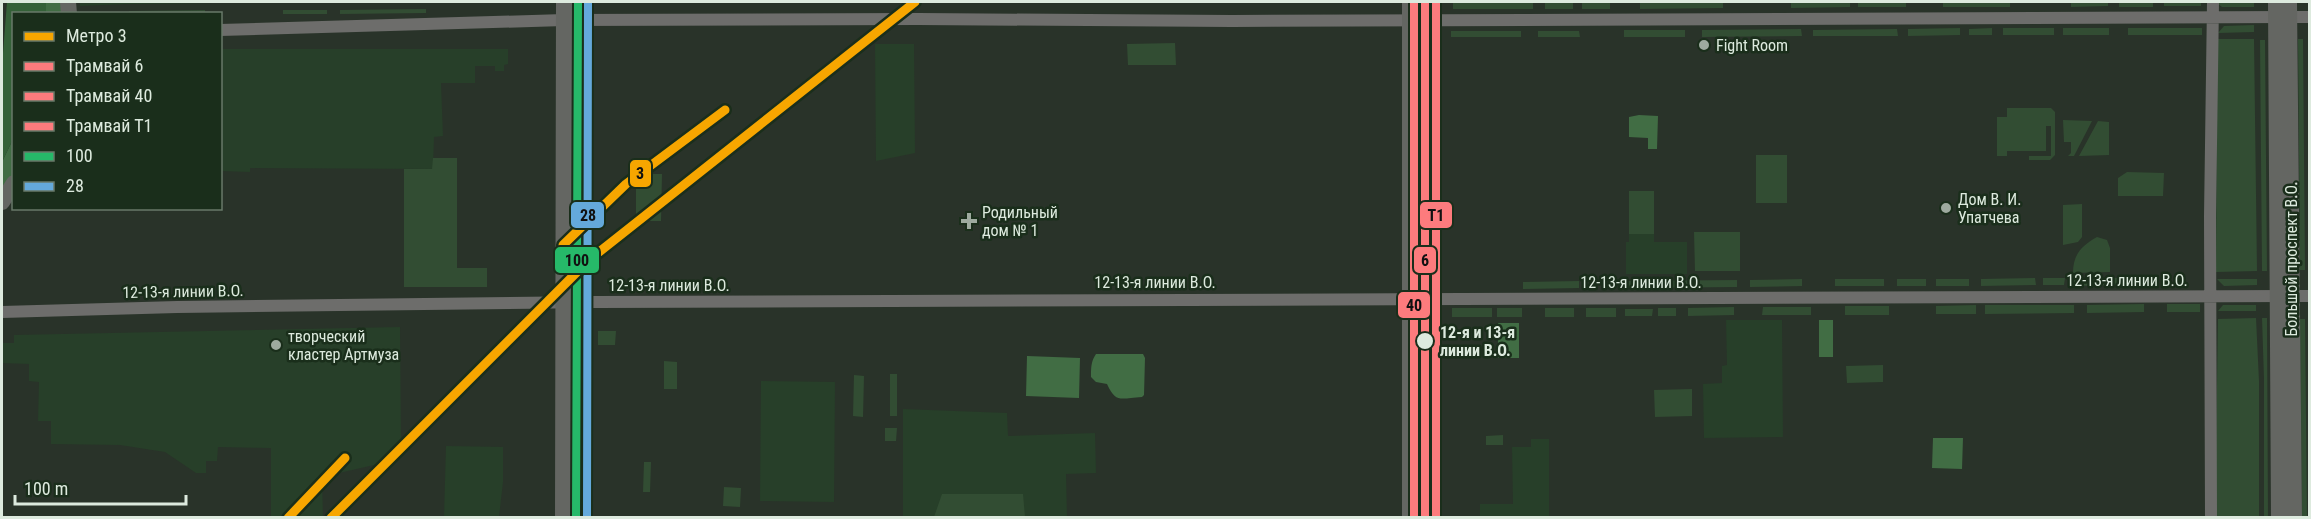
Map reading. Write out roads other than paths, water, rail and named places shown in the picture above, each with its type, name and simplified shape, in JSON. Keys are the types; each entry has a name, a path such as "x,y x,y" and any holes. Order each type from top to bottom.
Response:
{"main road":[{"path":"564,2 571,20"},
{"path":"576,518 571,302 571,20 578,2"},
{"path":"1410,2 1410,518"},
{"path":"1431,2 1432,518"},
{"name":"Большой проспект В.О.","path":"2282,9 2285,296 2294,518"},
{"path":"2,202 12,186"},
{"name":"Большой проспект В.О.","path":"2279,518 2285,296"},
{"path":"563,518 571,302"}],"street":[{"path":"2211,518 2210,296 2213,2"},
{"path":"222,30 571,20 2212,18 2282,9 2310,16"},
{"name":"12-13-я линии В.О.","path":"2,312 177,307 571,302 2310,296"}],"metro line":[{"name":"3","path":"331,518 589,260 915,2"},
{"name":"3","path":"563,245 626,184 725,110"},
{"name":"3","path":"288,518 345,458"}],"tram line":[{"name":"40","path":"1414,2 1414,518"},
{"name":"6","path":"1425,2 1425,518"},
{"name":"Т1","path":"1436,2 1436,518"}],"place":[{"name":"Fight Room","path":"1704,45"},
{"name":"Дом В. И. Упатчева","path":"1946,208"},
{"name":"Родильный дом № 1","path":"969,221"},
{"name":"12-я и 13-я линии В.О.","path":"1425,341"},
{"name":"творческий кластер Артмуза","path":"276,345"}]}
